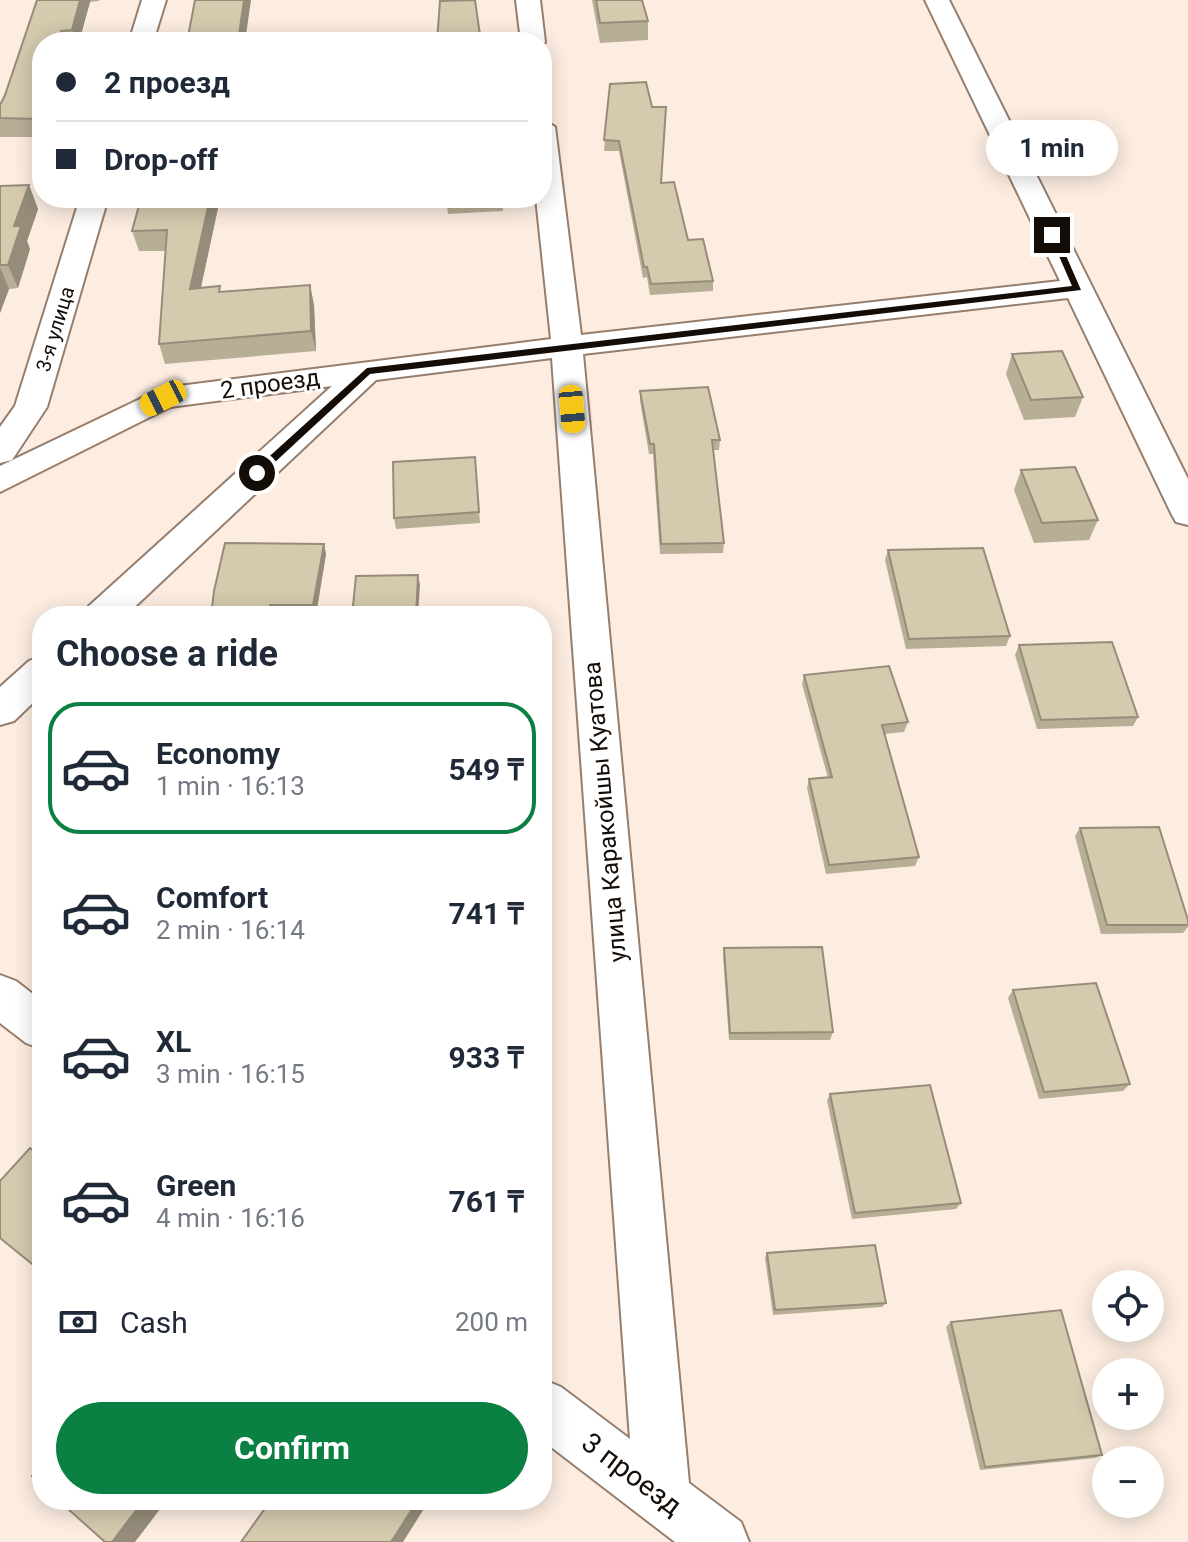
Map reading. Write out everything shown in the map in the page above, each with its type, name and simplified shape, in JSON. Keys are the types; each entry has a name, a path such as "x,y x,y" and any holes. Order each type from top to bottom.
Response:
{"street":[{"path":"144,32 154,0"},
{"path":"528,0 532,32"},
{"path":"937,0 1188,513"},
{"name":"3-я улица","path":"0,452 31,407 91,208"},
{"name":"улица Каракойшы Куатова","path":"551,208 567,347 662,1497"},
{"name":"2 проезд","path":"0,480 163,398 367,371 1078,288"},
{"name":"2 проезд","path":"113,606 367,371"},
{"path":"0,710 32,680"},
{"path":"0,996 32,1020"},
{"name":"3 проезд","path":"552,1414 721,1542"}],"building":[{"path":"37,0 80,0 72,30 32,32 32,119 0,118 0,105"},
{"path":"195,0 244,0 239,32 189,32"},
{"path":"475,0 480,32 438,32 440,1"},
{"path":"596,0 642,0 648,21 600,23"},
{"path":"646,82 652,107 666,107 661,183 674,182 688,240 703,239 713,281 651,284 647,267 644,267 619,141 604,140 610,84"},
{"path":"29,185 14,226 21,226 8,265 0,265 0,186"},
{"path":"138,208 208,208 190,289 220,286 219,292 310,285 311,331 159,344 167,230 132,231"},
{"path":"1062,351 1083,397 1031,400 1012,354"},
{"path":"708,387 720,440 712,440 724,543 661,544 654,444 650,444 640,391"},
{"path":"475,457 479,512 394,518 393,462"},
{"path":"1075,467 1098,520 1042,523 1021,470"},
{"path":"225,543 324,544 313,605 212,606"},
{"path":"983,548 1010,636 909,639 888,550"},
{"path":"418,575 416,606 353,606 356,576"},
{"path":"1112,642 1138,717 1041,720 1019,645"},
{"path":"889,666 908,722 882,725 919,857 829,865 809,779 832,777 804,675"},
{"path":"1159,827 1188,925 1107,925 1080,828"},
{"path":"822,947 833,1032 730,1033 724,948"},
{"path":"1096,983 1130,1084 1044,1092 1013,990"},
{"path":"930,1085 961,1203 855,1213 830,1094"},
{"path":"30,1148 32,1150 32,1264 0,1238 0,1181"},
{"path":"875,1245 886,1303 775,1310 767,1253"},
{"path":"1061,1310 1092,1420 1092,1430 1095,1430 1099,1446 1092,1446 1092,1456 985,1467 951,1322"},
{"path":"69,1510 136,1510 112,1542 105,1542"},
{"path":"264,1510 412,1510 391,1542 241,1542"}],"route":[{"path":"257,473 367,371 1078,288 1052,235"}]}
